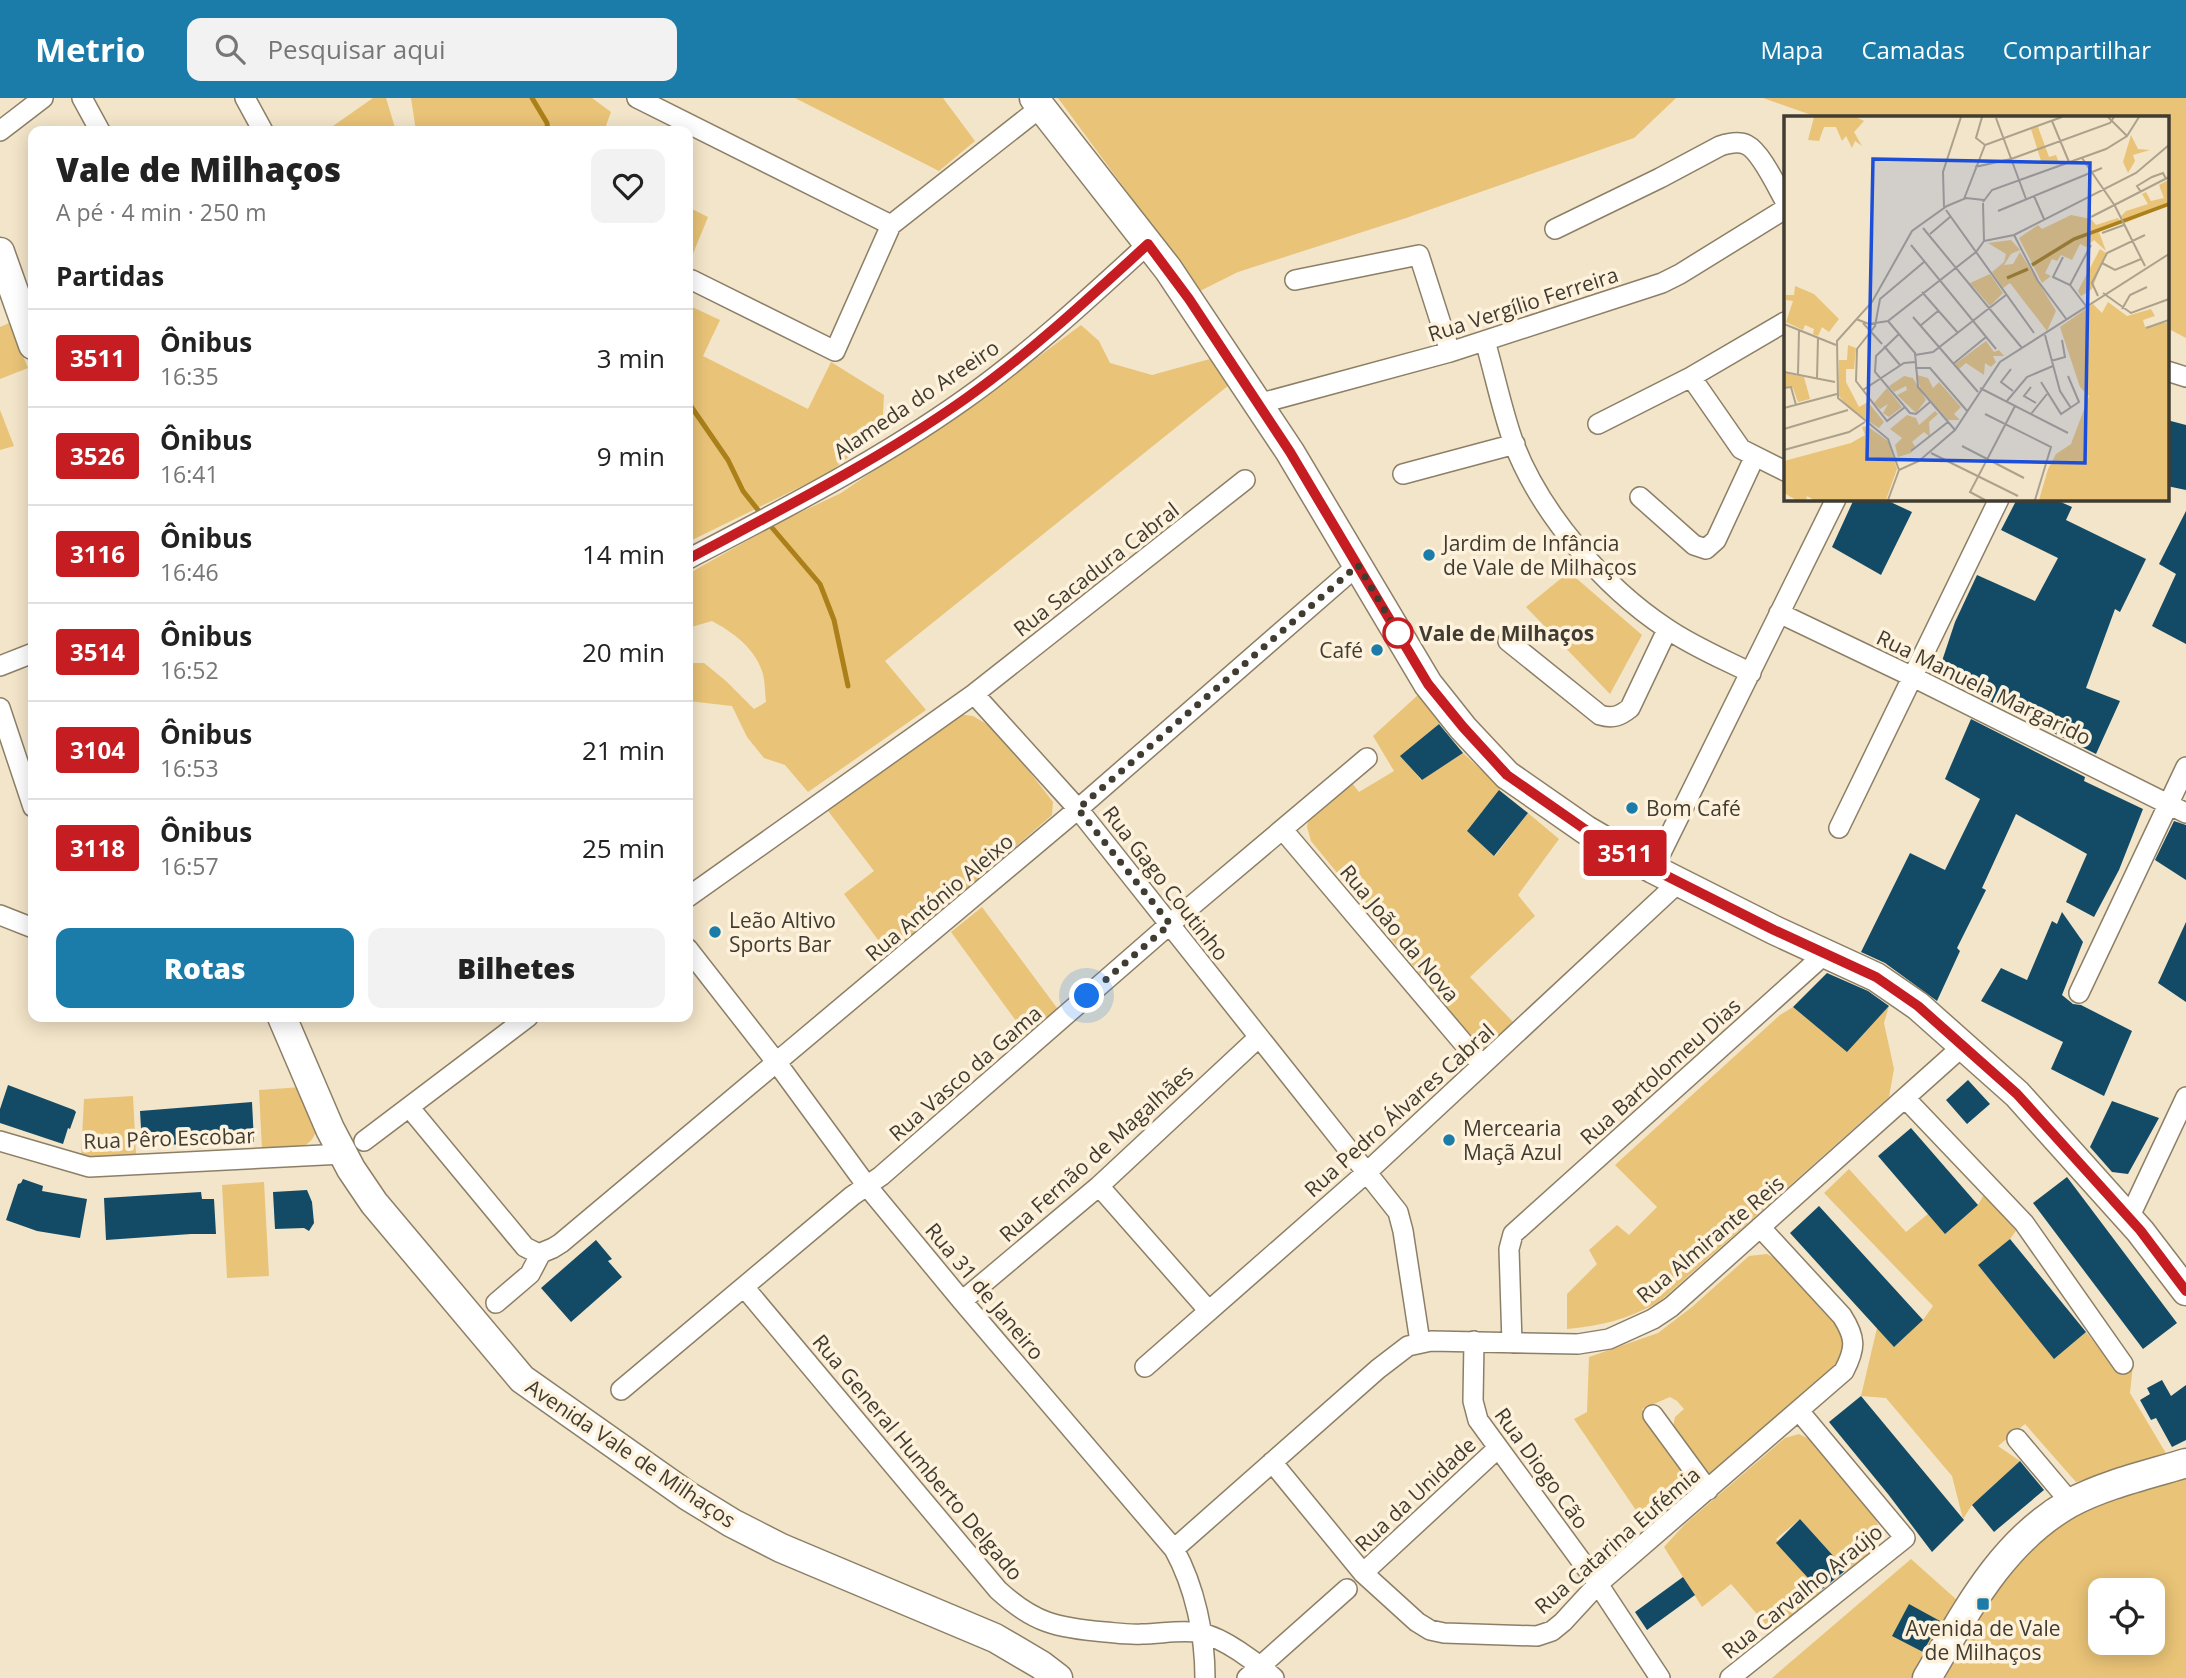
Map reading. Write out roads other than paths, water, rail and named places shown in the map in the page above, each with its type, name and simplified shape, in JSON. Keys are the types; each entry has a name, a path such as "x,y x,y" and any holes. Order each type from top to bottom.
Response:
{"street":[{"path":"0,131 43,98"},
{"path":"82,98 97,126"},
{"path":"245,98 260,126"},
{"path":"637,98 891,225"},
{"path":"693,280 835,351 891,225 1037,102 1189,299 1358,565 1428,684 1507,775 1586,830 1653,869 1876,977 1918,1006 2017,1094 2129,1218 2186,1291"},
{"path":"1555,229 1730,143 1752,148 1784,199"},
{"name":"Rua Vergílio Ferreira","path":"1258,404 1450,352 1662,283 1784,210"},
{"name":"Alameda do Areeiro","path":"693,556 831,484 965,399 1041,340 1148,244"},
{"path":"0,252 28,331"},
{"path":"1295,280 1419,255 1450,352"},
{"path":"1598,424 1690,377 1784,324"},
{"path":"1485,341 1515,444 1546,504 1584,554 1613,586 1667,630 1751,673"},
{"path":"2168,371 2186,377"},
{"path":"1690,377 1741,449 1784,470"},
{"path":"1403,474 1515,444"},
{"path":"1640,497 1694,545 1706,549 1716,540 1755,456"},
{"name":"Rua Sacadura Cabral","path":"974,694 1245,480"},
{"path":"1653,869 1836,500"},
{"path":"1839,828 1999,500"},
{"name":"Rua António Aleixo","path":"496,1303 530,1275 541,1253 561,1243 778,1063 1078,809 1358,565"},
{"name":"Rua Manuela Margarido","path":"1779,614 1913,677 2186,813"},
{"path":"1508,641 1600,715 1609,718 1630,708 1667,630"},
{"path":"0,666 28,655"},
{"path":"693,893 974,694"},
{"name":"Rua Gago Coutinho","path":"974,694 1078,809 1394,1208 1400,1218 1420,1342"},
{"path":"0,708 28,792"},
{"name":"Rua Vasco da Gama","path":"621,1390 852,1196 881,1176 1170,924 1367,758"},
{"path":"2079,993 2186,767"},
{"name":"Rua João da Nova","path":"1283,830 1482,1065"},
{"name":"Rua Pedro Álvares Cabral","path":"1144,1367 1366,1172 1679,882"},
{"path":"0,915 28,926"},
{"name":"Rua Bartolomeu Dias","path":"1512,1343 1509,1249 1513,1234 1826,953"},
{"name":"Rua 31 de Janeiro","path":"693,954 778,1063 867,1186 1174,1549 1184,1566 1201,1633 1205,1678"},
{"name":"Avenida Vale de Milhaços","path":"285,1022 353,1147 374,1203 508,1364 540,1393 688,1496 753,1535 995,1638 1058,1678"},
{"path":"353,1147 521,1022"},
{"name":"Rua Fernão de Magalhães","path":"962,1301 1100,1186 1259,1037"},
{"name":"Rua Almirante Reis","path":"1174,1549 1408,1346 1443,1340 1578,1344 1608,1339 1635,1328 1671,1307 1964,1045"},
{"path":"2129,1218 2186,1097"},
{"path":"1905,1098 2024,1223 2123,1364"},
{"path":"409,1107 525,1247 541,1253"},
{"name":"Rua Pêro Escobar","path":"0,1141 89,1167 353,1147"},
{"path":"1100,1186 1209,1311"},
{"name":"Rua Catarina Eufémia","path":"1272,1462 1363,1573 1417,1622 1430,1630 1518,1637 1537,1636 1552,1631 1598,1584 1844,1371 1852,1355 1854,1343 1851,1330 1842,1316 1760,1227"},
{"name":"Rua General Humberto Delgado","path":"744,1287 998,1590 1017,1607 1052,1625 1074,1630 1138,1634 1201,1633"},
{"name":"Rua Diogo Cão","path":"1474,1341 1474,1410 1478,1420 1598,1584 1660,1678"},
{"name":"Rua Carvalho Araújo","path":"1730,1678 1905,1538 1799,1411"},
{"path":"1653,1415 1707,1490"},
{"path":"2017,1439 2071,1503"},
{"name":"Rua da Unidade","path":"1363,1573 1497,1449"},
{"path":"1927,1678 1994,1568 2033,1528 2071,1503 2133,1479 2186,1463"},
{"path":"1201,1633 1219,1639 1261,1674 1347,1589"}],"waterway":[{"path":"532,98 547,126"},
{"path":"693,409 728,460 743,491 762,515"},
{"path":"768,523 820,584 834,620 848,686"}],"place":[{"name":"Jardim de Infância de Vale de Milhaços","path":"1429,555"},
{"name":"Vale de Milhaços","path":"1398,633"},
{"name":"Café","path":"1377,650"},
{"name":"Bom Café","path":"1632,808"},
{"name":"Leão Altivo Sports Bar","path":"715,932"},
{"name":"Mercearia Maçã Azul","path":"1449,1140"},
{"name":"Avenida de Vale de Milhaços","path":"1983,1604"}]}
